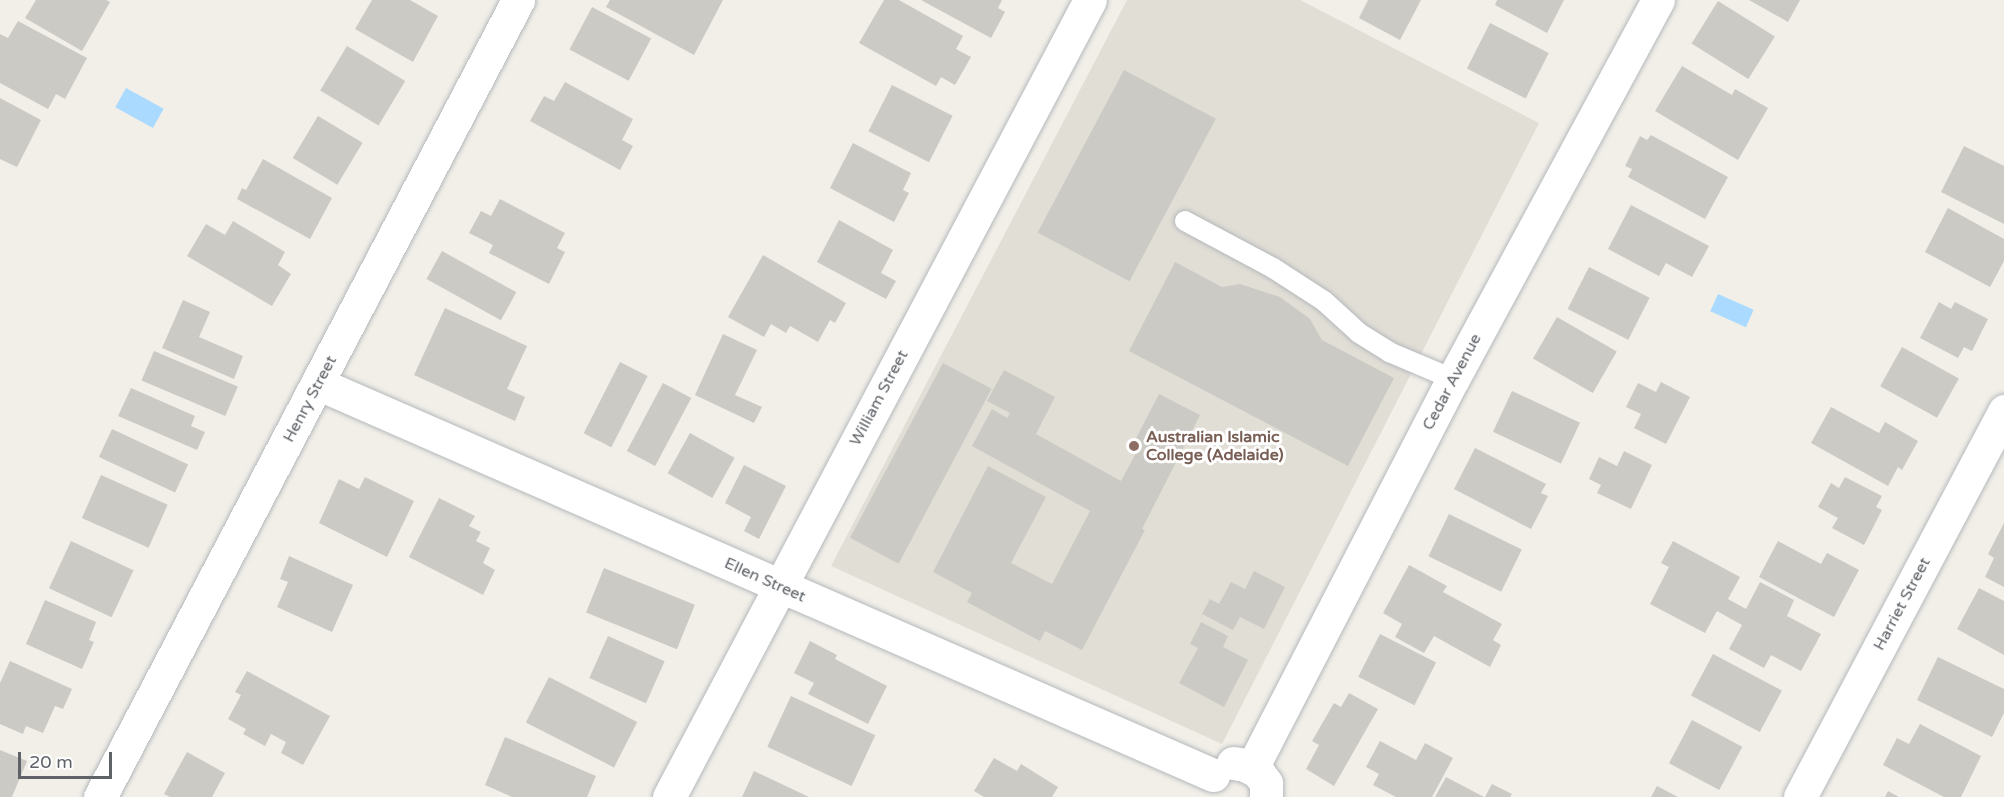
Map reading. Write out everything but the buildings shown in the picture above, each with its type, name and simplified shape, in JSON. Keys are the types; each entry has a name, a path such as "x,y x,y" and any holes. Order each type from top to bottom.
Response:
{"street":[{"name":"Henry Street","path":"100,797 319,384 518,0"},
{"name":"William Street","path":"669,797 1090,0"},
{"name":"Cedar Avenue","path":"1252,768 1454,379 1658,0"},
{"name":"Ellen Street","path":"319,384 780,586 1213,786"},
{"name":"Harriet Street","path":"1800,797 2004,411"},
{"path":"1213,786 1230,763 1252,768 1266,783 1266,797"}],"lane":[{"path":"1185,221 1273,267 1324,301 1359,333 1389,352 1454,379"}],"shaded area":[{"name":"Australian Islamic College (Adelaide)","path":"1127,0 1300,0 1539,123 1222,744 831,566"}],"water":[{"path":"126,88 164,109 153,128 115,107"},
{"path":"1718,294 1754,310 1746,327 1710,311"}],"place":[{"name":"Australian Islamic College (Adelaide)","path":"1134,446"}]}
